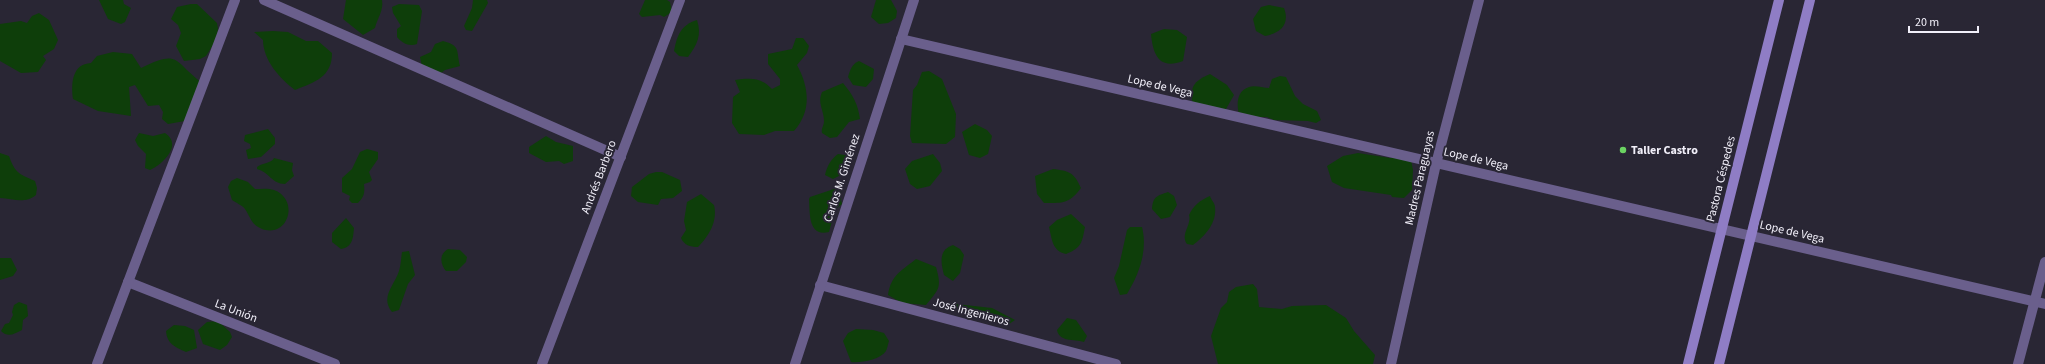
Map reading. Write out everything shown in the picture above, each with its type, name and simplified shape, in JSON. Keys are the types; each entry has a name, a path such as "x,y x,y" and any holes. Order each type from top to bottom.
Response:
{"main road":[{"name":"Pastora Céspedes","path":"1688,364 1779,0"},
{"path":"1719,364 1810,0"}],"street":[{"path":"97,364 235,0"},
{"path":"264,0 621,156"},
{"name":"Andrés Barbero","path":"542,364 680,0"},
{"name":"Carlos M. Giménez","path":"795,364 914,0"},
{"name":"Madres Paraguayas","path":"1392,364 1436,164 1479,0"},
{"name":"Lope de Vega","path":"902,39 2040,303"},
{"path":"2018,364 2040,303 2045,262"},
{"name":"La Unión","path":"128,282 335,364"},
{"name":"José Ingenieros","path":"820,285 1116,364"}],"green space":[{"path":"99,0 123,0 124,4 131,8 125,22 121,24 108,19"},
{"path":"346,0 382,0 381,11 375,28 363,35 343,19"},
{"path":"473,0 487,0 488,3 472,31 466,30 464,26 472,8"},
{"path":"645,0 667,0 670,2 672,12 664,17 660,15 642,17 639,14"},
{"path":"876,0 891,0 897,11 896,18 888,23 879,24 871,17"},
{"path":"197,4 217,23 218,29 216,40 206,56 200,59 184,61 176,46 181,33 178,25 171,19 177,7"},
{"path":"399,4 419,5 422,11 417,44 406,44 397,37 397,29 401,26 393,13 392,7"},
{"path":"1269,5 1284,8 1286,19 1280,30 1271,35 1265,36 1256,31 1253,19 1261,7"},
{"path":"39,13 49,20 58,40 54,49 43,56 46,60 38,72 21,73 0,61 0,24 21,21 27,23 32,16"},
{"path":"697,20 699,35 694,48 688,57 679,56 674,51 678,35 683,28"},
{"path":"1164,29 1177,30 1187,37 1183,61 1168,64 1159,59 1156,54 1153,48 1151,34"},
{"path":"254,32 288,32 306,41 318,41 332,53 329,68 326,73 321,78 295,90 289,86 278,75 269,62 263,40"},
{"path":"796,38 803,38 809,46 807,53 797,65 804,82 807,99 804,115 800,123 794,131 775,131 764,135 739,134 732,123 733,97 740,92 735,80 755,79 764,82 772,89 780,85 780,79 768,64 768,54 792,49"},
{"path":"443,41 453,45 457,49 460,66 445,70 441,73 441,77 430,79 423,71 420,57 431,52 435,44"},
{"path":"113,52 132,54 141,68 163,59 175,60 202,83 185,121 168,124 162,119 163,112 159,105 148,106 135,85 129,87 131,116 98,111 73,99 72,87 76,71 85,64 91,63 97,56"},
{"path":"859,61 874,69 873,79 866,87 853,85 848,77 853,66"},
{"path":"929,71 942,79 956,114 955,137 946,144 912,143 910,136 913,90 917,85 922,72"},
{"path":"1210,74 1227,85 1234,95 1226,109 1209,113 1194,111 1192,98 1193,88 1198,81"},
{"path":"1280,76 1286,77 1295,96 1303,104 1317,111 1321,120 1316,123 1308,121 1274,120 1267,117 1240,117 1238,108 1239,95 1251,86 1269,88 1272,79"},
{"path":"843,83 854,100 860,119 849,122 837,137 830,138 822,133 824,121 820,100 822,92"},
{"path":"975,124 987,130 992,136 988,154 980,158 969,155 962,132"},
{"path":"268,129 275,138 275,144 261,157 248,159 246,150 251,148 250,144 244,141 245,135"},
{"path":"139,133 153,136 165,133 170,138 172,143 172,148 165,159 150,170 145,168 146,154 138,146 135,140"},
{"path":"546,136 556,142 573,146 573,161 564,164 559,161 546,162 529,153 529,147"},
{"path":"367,149 378,152 378,159 369,172 372,180 364,184 362,199 358,203 352,203 349,200 350,196 342,192 342,178 352,169 360,152"},
{"path":"0,153 9,156 13,166 18,172 35,181 37,188 36,195 32,198 23,200 0,198"},
{"path":"1358,153 1390,158 1402,155 1411,160 1413,170 1412,190 1404,198 1392,197 1391,195 1344,188 1332,182 1327,166 1343,156"},
{"path":"838,154 851,156 852,161 850,168 847,171 833,179 825,175 833,158"},
{"path":"933,154 940,163 942,171 930,186 917,189 910,184 905,169 912,161"},
{"path":"274,158 293,163 292,170 294,176 285,184 277,182 257,169 257,167 273,160"},
{"path":"1053,169 1073,175 1081,188 1073,197 1065,202 1044,203 1037,194 1035,176"},
{"path":"662,172 680,180 682,191 673,198 661,199 658,205 638,202 631,196 632,187 649,174"},
{"path":"237,178 248,182 255,189 272,189 282,195 287,202 289,210 287,218 283,224 277,229 269,231 260,228 251,220 244,208 232,200 228,187 231,181"},
{"path":"834,189 842,192 840,196 842,204 835,210 829,232 822,233 814,228 812,223 810,217 809,199 810,197"},
{"path":"1168,192 1174,196 1177,205 1170,217 1161,219 1152,209 1153,201 1156,197"},
{"path":"701,194 714,205 715,217 712,228 706,238 698,247 692,247 686,244 681,238 686,230 684,221 687,202"},
{"path":"1210,196 1215,207 1212,224 1206,233 1193,245 1187,244 1185,240 1185,233 1189,222 1189,215 1197,204"},
{"path":"1071,214 1085,227 1083,237 1078,247 1066,254 1058,250 1053,244 1049,227 1057,220"},
{"path":"346,218 354,228 352,242 345,248 341,249 332,242 332,233"},
{"path":"1130,227 1142,227 1144,236 1143,253 1139,270 1127,294 1120,295 1114,278 1119,266 1127,230"},
{"path":"953,245 960,249 964,255 960,273 953,281 944,275 942,257 945,250"},
{"path":"448,249 460,250 467,257 466,262 457,271 446,271 443,265 441,259 445,251"},
{"path":"409,251 415,275 408,284 399,310 392,312 387,301 389,292 399,271 402,252"},
{"path":"0,258 11,258 17,270 13,276 0,280"},
{"path":"916,259 936,267 938,274 938,288 926,305 902,303 888,295 889,288 894,278 901,270"},
{"path":"1253,284 1257,289 1259,307 1282,309 1292,306 1326,305 1346,318 1354,331 1375,355 1373,364 1218,364 1211,336 1221,308 1227,302 1229,292 1236,287"},
{"path":"19,302 27,305 28,316 23,320 22,330 11,335 6,334 1,331 5,324 9,323 13,315 12,312 14,305"},
{"path":"956,304 992,308 1015,320 1009,324 994,318 972,318 956,308"},
{"path":"1067,318 1076,320 1087,336 1084,342 1064,338 1058,334 1057,330"},
{"path":"218,321 230,332 232,337 227,345 220,350 203,344 198,330 207,322"},
{"path":"174,325 185,326 194,330 197,348 186,352 170,342 166,331"},
{"path":"856,329 873,330 884,333 889,341 886,351 875,359 851,362 843,341 848,333"}],"place":[{"name":"Taller Castro","path":"1623,150"}]}
